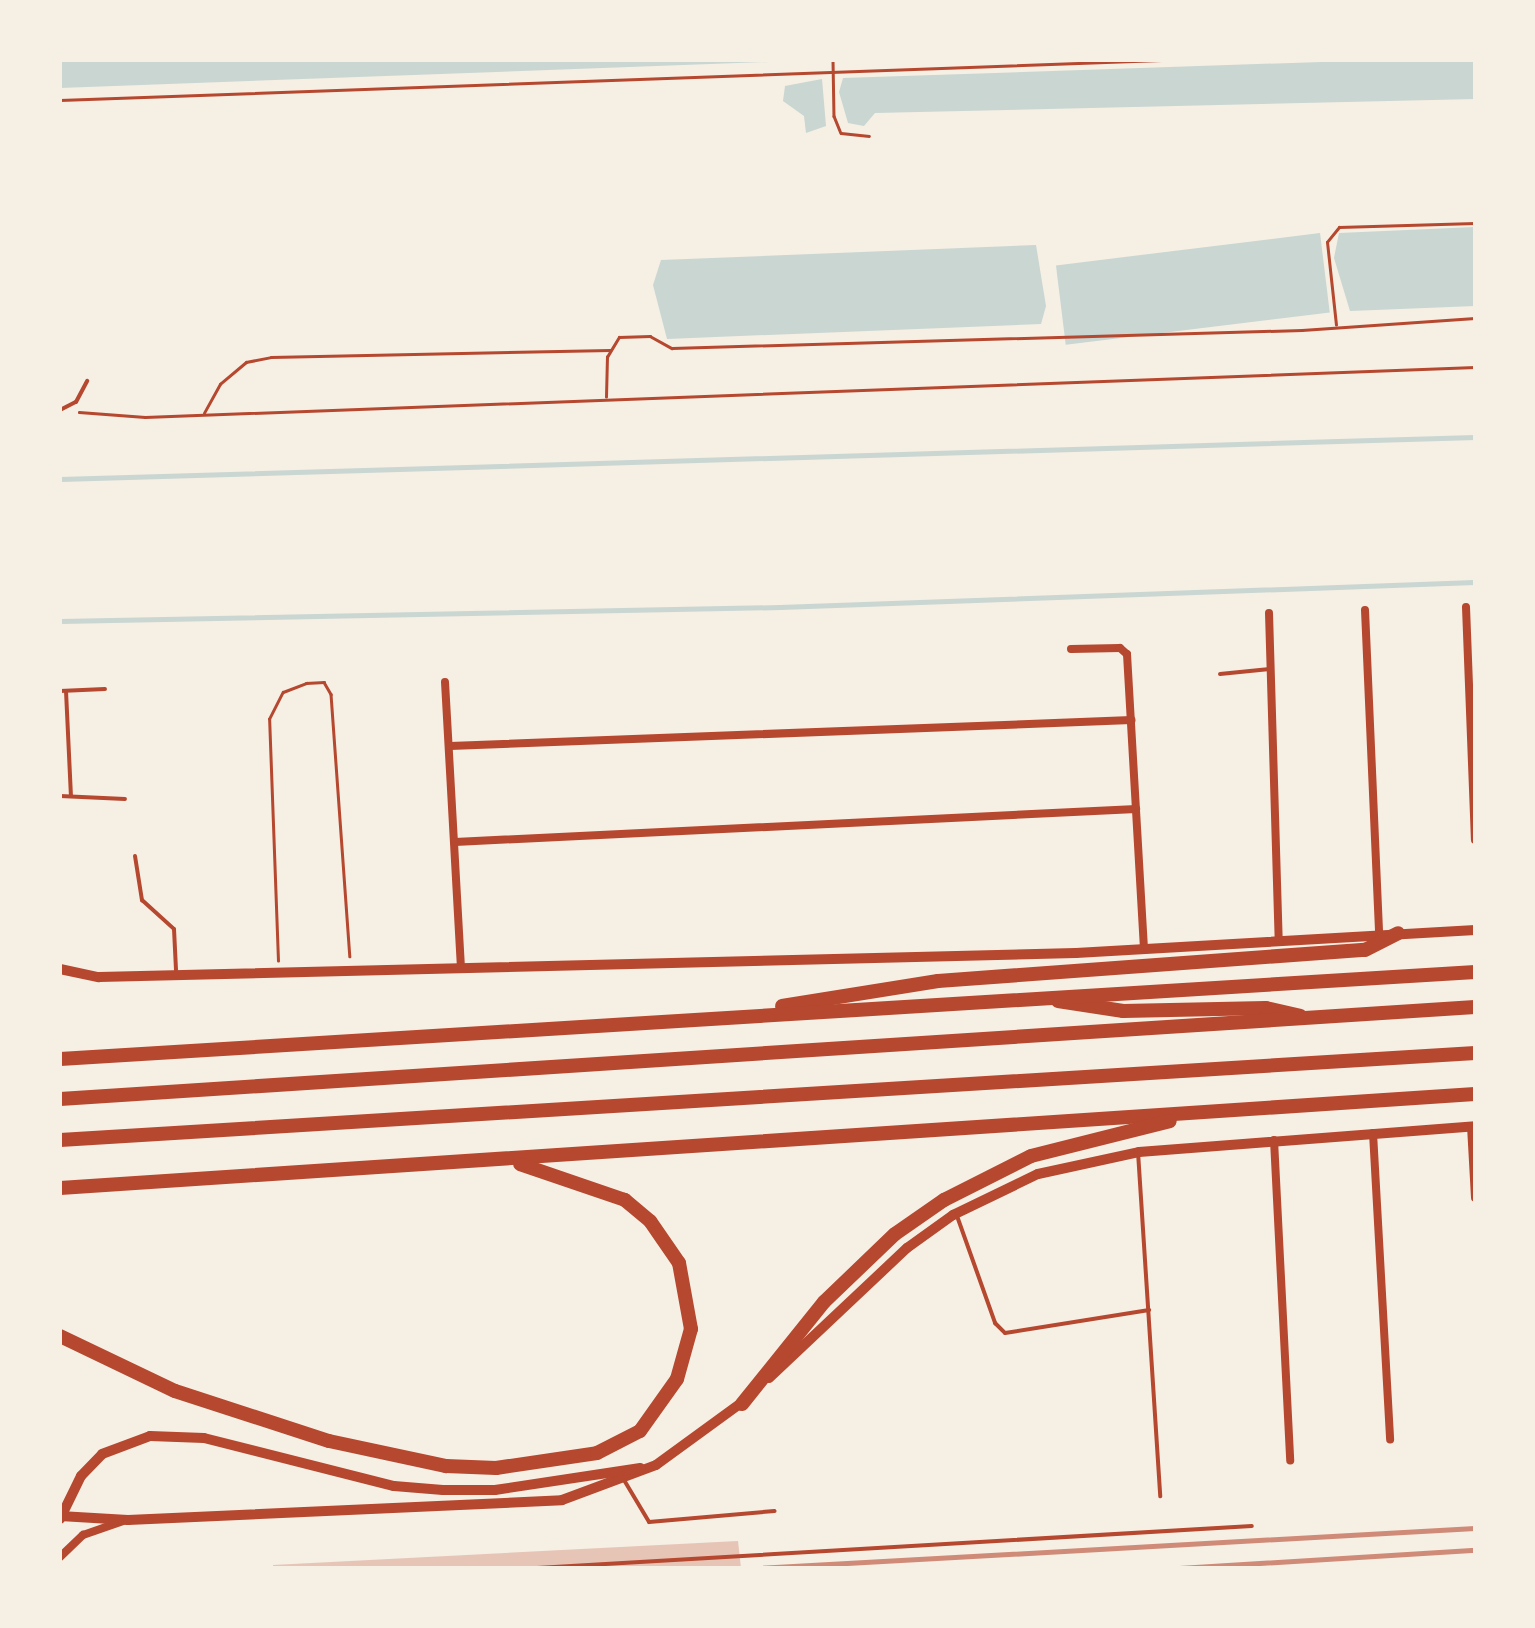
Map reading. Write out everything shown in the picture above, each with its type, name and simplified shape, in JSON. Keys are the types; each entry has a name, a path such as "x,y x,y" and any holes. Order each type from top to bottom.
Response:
{"highway":[{"path":"708,1019 938,980 1365,950 1398,934"},
{"path":"60,1058 1475,972"},
{"path":"1029,997 1124,1010 1266,1008 1305,1019"},
{"path":"60,1099 1475,1007"},
{"path":"60,1140 1475,1054"},
{"path":"60,1188 510,1163 1475,1094"},
{"path":"742,1404 824,1302 895,1234 944,1200 1050,1150 1219,1110"},
{"path":"60,1336 175,1391 329,1440 407,1458 496,1468 597,1453 640,1431 677,1378 691,1328 679,1263 650,1221 625,1200 510,1163"}],"main road":[{"path":"60,969 98,977 462,969 1144,950 1475,930"},
{"path":"656,1464 495,1490 394,1486 204,1438 150,1436 102,1454 82,1476 60,1518 128,1520 534,1504 624,1480 656,1464 742,1404 906,1248 956,1214 1038,1174 1138,1152 1473,1126"}],"street":[{"path":"1466,607 1475,840"},
{"path":"1366,610 1379,935"},
{"path":"1269,613 1280,941"},
{"path":"1071,648 1126,650 1144,950"},
{"path":"445,682 462,969"},
{"path":"450,746 1132,720"},
{"path":"455,842 1136,809"},
{"path":"1473,1126 1475,1198"},
{"path":"1373,1133 1390,1440"},
{"path":"1274,1140 1290,1461"},
{"path":"60,1558 83,1535 128,1520"}],"lane":[{"path":"61,410 86,381"},
{"path":"1220,674 1270,670"},
{"path":"70,796 63,691 105,689"},
{"path":"60,796 124,799"},
{"path":"135,856 142,900 174,929 176,975"},
{"path":"1138,1152 1160,1496"},
{"path":"956,1214 995,1323 1006,1333 1149,1310"},
{"path":"624,1480 649,1522 775,1512"},
{"path":"537,1568 1252,1526"}],"path":[{"path":"832,60 841,132 869,136"},
{"path":"60,100 1161,60"},
{"path":"1336,327 1327,242 1339,226 1475,223"},
{"path":"606,400 611,350 619,336 672,348 1336,327 1475,318"},
{"path":"202,415 220,384 246,362 272,356 611,350"},
{"path":"61,410 202,415 1475,367"},
{"path":"278,973 270,719 283,692 324,682 330,694 352,971"}],"shaded area":[{"path":"60,60 820,60 60,88"},
{"path":"1475,60 1475,99 875,113 864,126 848,123 839,92 843,78"},
{"path":"822,79 826,126 806,133 804,116 783,101 785,86"},
{"path":"1475,227 1475,306 1350,311 1334,258 1339,233"},
{"path":"1320,233 1330,312 1066,345 1056,265"},
{"path":"1036,245 1046,306 1041,324 667,339 653,285 661,260"}],"building":[{"path":"738,1541 741,1568 273,1568 273,1565"}],"waterway":[{"path":"60,479 1475,437"},
{"path":"60,621 780,607 1475,582"}],"railway":[{"path":"759,1568 1475,1528"},
{"path":"1179,1568 1475,1550"}]}
